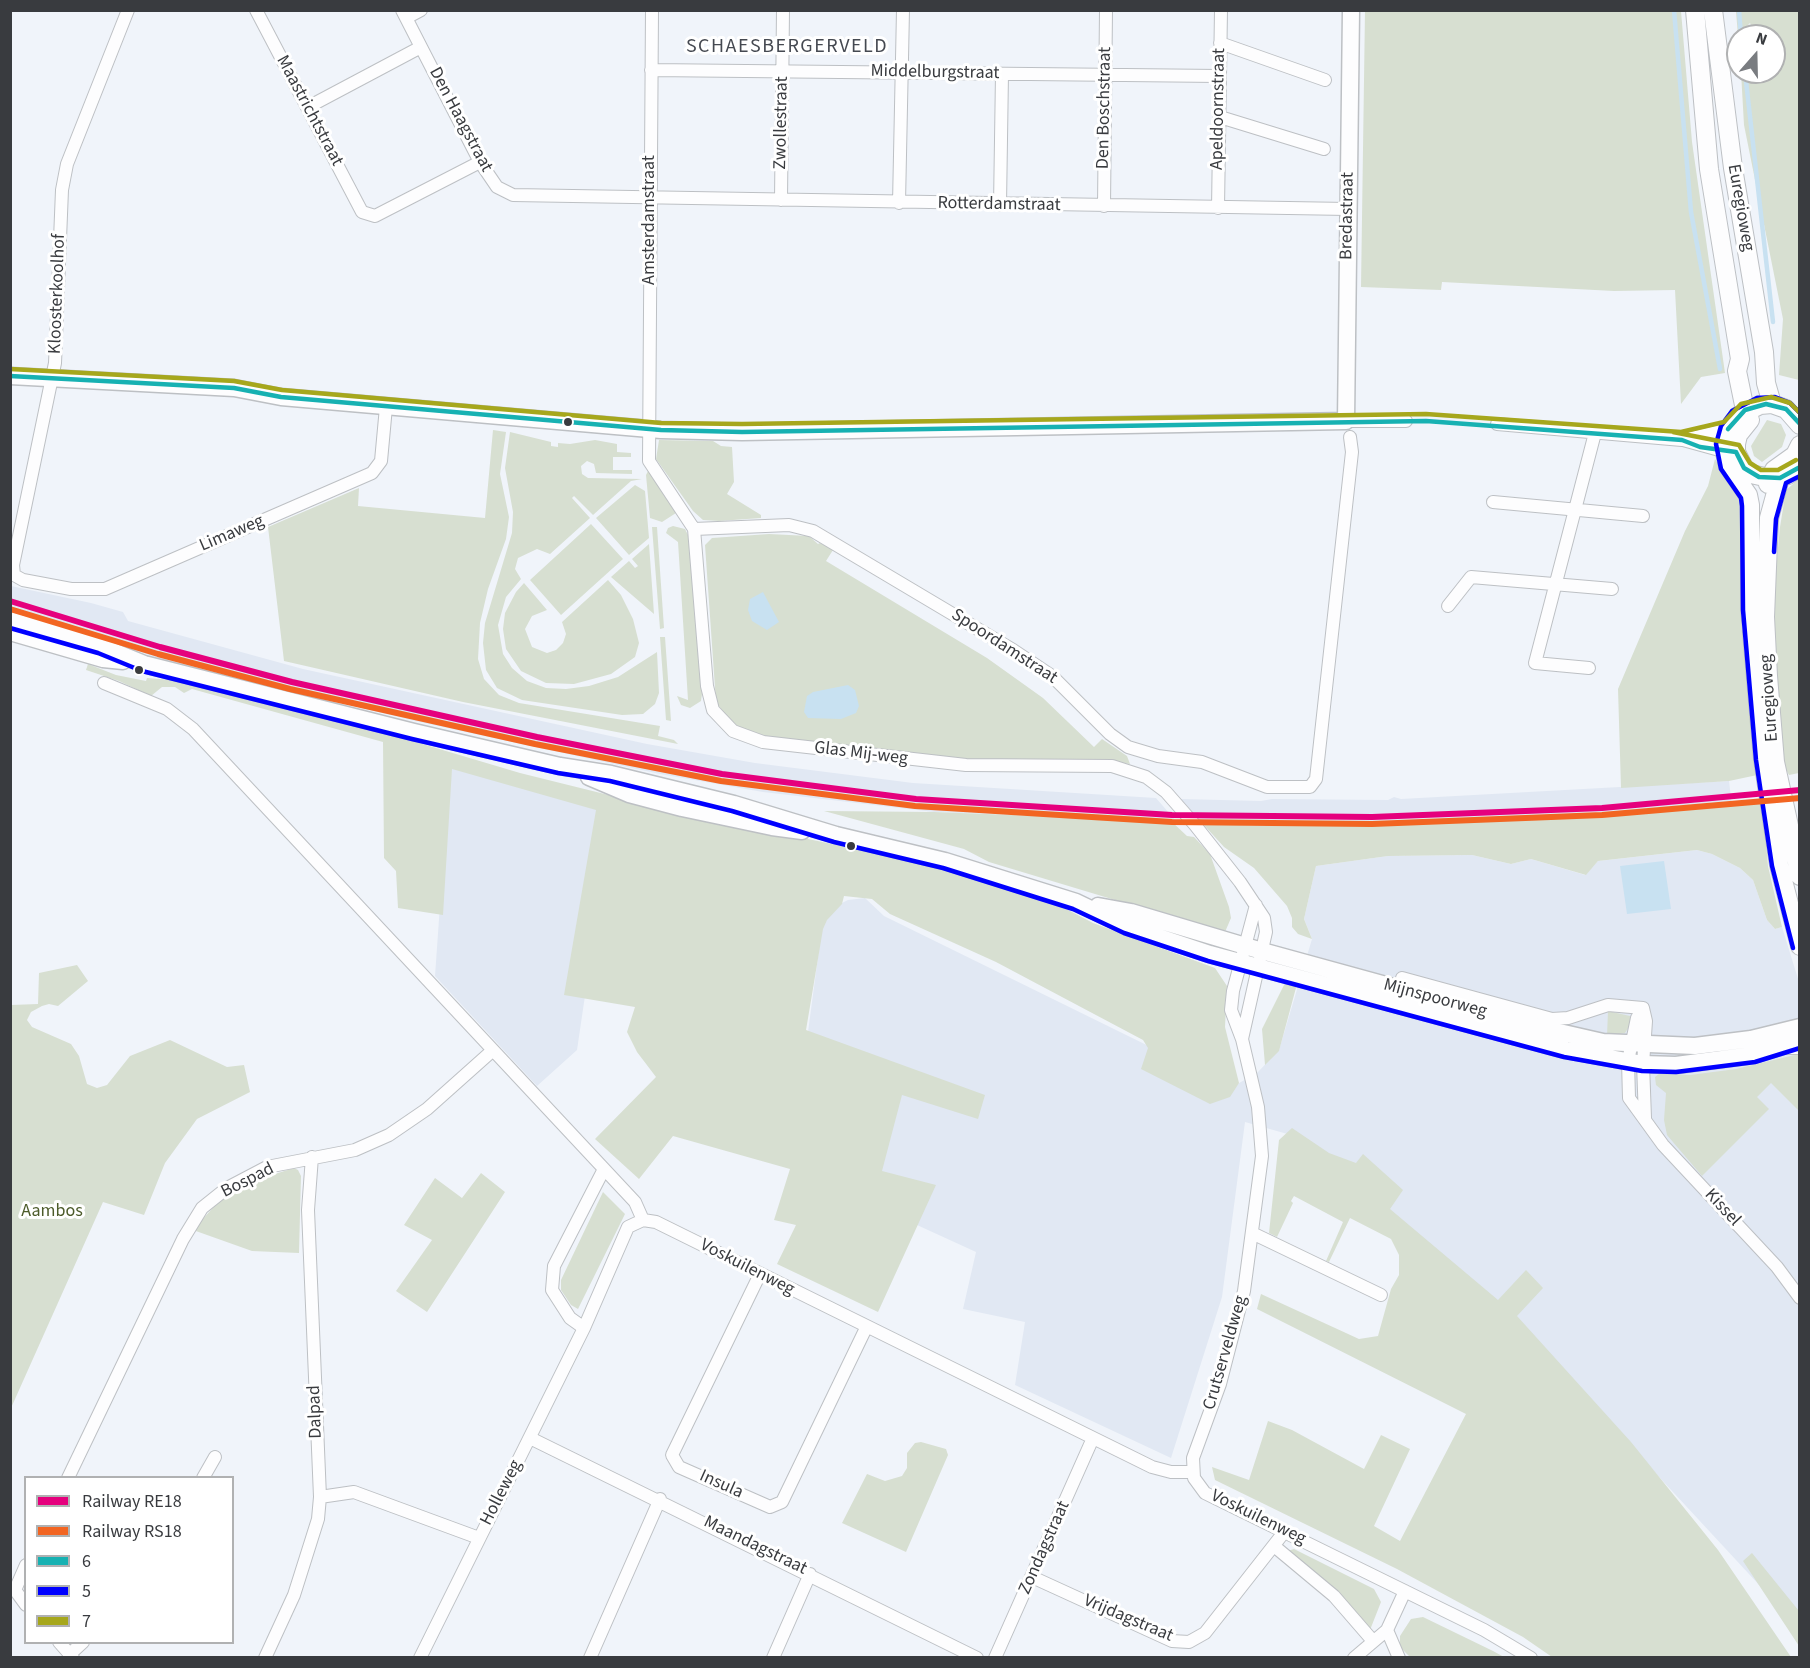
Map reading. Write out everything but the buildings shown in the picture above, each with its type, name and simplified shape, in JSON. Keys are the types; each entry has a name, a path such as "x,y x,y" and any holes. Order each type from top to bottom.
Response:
{"main road":[{"name":"Euregioweg","path":"1695,10 1709,169 1740,359 1737,371 1749,409"},
{"name":"Euregioweg","path":"1713,10 1733,168 1764,352 1766,383 1772,404"},
{"path":"1764,352 1780,390 1800,405"},
{"path":"1800,425 1792,414 1772,404 1749,409 1728,429 1730,452 1751,474 1774,478 1800,467"},
{"path":"1730,452 1738,435 1751,417 1749,409"},
{"path":"1774,478 1774,470 1795,455 1800,445"},
{"name":"Euregioweg","path":"1730,452 1734,476 1748,495 1750,505 1750,609 1763,759 1779,864 1800,946"},
{"name":"Euregioweg","path":"1774,478 1769,518 1765,617 1775,762 1800,876"}],"street":[{"name":"Kloosterkoolhof","path":"23,580 14,575 13,565 55,363 62,190 67,164 128,10"},
{"name":"Maastrichtstraat","path":"256,10 362,212 375,216 480,162"},
{"path":"404,14 421,10"},
{"name":"Amsterdamstraat","path":"649,429 652,10"},
{"name":"Zwollestraat","path":"781,200 783,10"},
{"path":"899,203 903,10"},
{"name":"Den Boschstraat","path":"1104,206 1106,10"},
{"name":"Apeldoornstraat","path":"1218,208 1221,10"},
{"name":"Bredastraat","path":"1348,429 1351,10"},
{"name":"Den Haagstraat","path":"404,14 480,162 497,187 513,195 650,198"},
{"path":"1220,43 1325,80"},
{"path":"308,107 421,46"},
{"name":"Middelburgstraat","path":"651,70 1219,76"},
{"path":"1000,205 1002,74"},
{"path":"1220,117 1324,149"},
{"name":"Rotterdamstraat","path":"650,198 1348,209"},
{"path":"10,376 52,376 234,388 281,397 386,407 649,429 742,432 1348,429 1406,421"},
{"name":"Limaweg","path":"23,580 71,589 105,589 372,473 381,461 386,407"},
{"path":"1497,424 1682,440 1730,452"},
{"name":"Glas Mij-weg","path":"649,429 649,461 694,529 707,692 713,710 732,731 763,742 925,761 966,765 1104,765 1130,770 1153,782 1171,797 1218,853 1256,905 1266,927 1258,968"},
{"name":"Spoordamstraat","path":"694,529 789,525 813,531 1013,650 1052,676 1114,738 1128,747 1158,756 1202,762 1267,787 1310,787 1316,779 1319,756 1352,452 1348,429"},
{"path":"1682,440 1728,429"},
{"path":"1589,668 1535,663 1595,433"},
{"path":"1493,502 1643,516"},
{"path":"1448,606 1470,577 1612,589"},
{"name":"Mijnspoorweg","path":"10,620 100,646 144,664"},
{"name":"Mijnspoorweg","path":"10,632 104,659 144,664 560,766 629,794 682,808 772,827 836,835 945,861 1076,902 1144,932 1240,963 1566,1050 1637,1054 1712,1062 1796,1043"},
{"path":"104,684 167,709 193,729 635,1202 643,1220"},
{"name":"Mijnspoorweg","path":"1076,902 1131,912 1262,951 1546,1029 1603,1042 1637,1054 1722,1044 1800,1027"},
{"path":"1245,946 1256,905"},
{"name":"Crutserveldweg","path":"1192,1472 1193,1458 1215,1399 1233,1336 1252,1233 1262,1156 1262,1128 1242,1039 1231,1010 1245,946"},
{"name":"Crutserveldweg","path":"1242,1039 1258,968"},
{"name":"Kissel","path":"1402,978 1552,1019 1568,1018 1608,1005 1643,1008 1647,1021 1637,1054 1629,1098 1662,1145 1777,1267 1800,1298"},
{"name":"Bospad","path":"69,1476 183,1239 202,1208 227,1188 267,1167 312,1156 355,1150 389,1135 426,1109 492,1051"},
{"name":"Dalpad","path":"265,1658 305,1564 318,1519 320,1497 308,1210 312,1156"},
{"path":"584,1328 570,1318 552,1290 554,1266 604,1169"},
{"name":"Voskuilenweg","path":"643,1220 656,1222 866,1328 1158,1470 1192,1472 1195,1482 1205,1493 1484,1630 1531,1658"},
{"name":"Holleweg","path":"420,1658 584,1328 628,1227 643,1220"},
{"path":"1252,1233 1381,1295"},
{"name":"Insula","path":"760,1275 672,1455 680,1467 770,1507 782,1502 866,1328"},
{"name":"Maandagstraat","path":"530,1438 660,1499 978,1658"},
{"name":"Zondagstraat","path":"995,1658 1093,1438"},
{"path":"204,1476 215,1457"},
{"path":"320,1497 354,1492 479,1538"},
{"path":"590,1658 660,1499"},
{"name":"Vrijdagstraat","path":"1032,1577 1172,1641 1189,1642 1205,1633 1285,1531"},
{"name":"Voskuilenweg","path":"1274,1546 1334,1596 1373,1641"},
{"path":"24,1570 15,1590 24,1602"},
{"path":"773,1658 810,1574"},
{"path":"1354,1658 1387,1630 1405,1591"},
{"path":"1387,1630 1399,1658"},
{"path":"61,1644 71,1656 81,1644"}],"shaded area":[{"path":"11,586 123,612 128,621 303,669 647,744 755,763 913,783 1156,798 1176,821 934,812 763,792 660,774 415,721 161,659 11,610"},
{"path":"450,763 613,806 577,1050 537,1086 435,976"},
{"path":"1729,781 1732,806 1503,820 1272,826 1203,824 1181,799 1388,800 1394,797 1401,799"},
{"path":"1697,850 1712,854 1740,868 1753,880 1767,920 1775,929 1782,927 1799,982 1799,1628 1509,1315 1291,1135 1245,1122 1222,1297 1171,1458 1015,1385 1025,1322 963,1309 976,1252 917,1225 875,1177 808,1032 824,912 848,900 865,898 884,916 1232,1087 1257,1073 1279,1050 1312,939 1304,919 1316,866 1388,856 1472,855 1511,864 1531,859 1585,875 1598,861"}],"green space":[{"path":"1365,11 1681,11 1692,142 1725,373 1701,377 1681,404 1675,290 1614,291 1442,282 1441,290 1361,287"},
{"path":"1736,11 1799,11 1799,380 1779,375 1783,319 1744,125 1742,84 1786,84 1786,24 1737,24"},
{"path":"1767,420 1781,424 1786,435 1782,447 1762,462 1754,456 1751,446"},
{"path":"493,430 506,432 500,474 509,517 506,539 488,589 480,623 478,659 484,679 499,695 519,703 660,726 658,736 674,740 678,744 463,702 284,661 268,527 359,488 358,506 485,518"},
{"path":"510,432 551,442 551,446 558,447 558,443 570,444 595,440 617,444 617,452 631,453 631,457 613,457 613,470 632,470 632,474 596,473 594,464 587,461 581,466 582,474 588,478 642,479 631,481 593,515 574,496 572,498 590,518 550,554 537,549 518,558 515,569 521,579 506,597 498,625 503,654 512,668 527,681 546,688 566,689 589,686 618,677 657,652 659,693 655,704 643,714 622,715 522,700 497,688 486,670 483,643 485,623 512,533 513,512 505,468"},
{"path":"659,440 713,441 721,446 732,447 734,482 727,494 761,515 761,518 703,520 693,511 656,459"},
{"path":"1715,459 1744,504 1741,624 1762,774 1729,781 1621,788 1618,689 1685,531 1708,486"},
{"path":"648,471 676,509 676,513 662,522 650,518 646,475"},
{"path":"1799,479 1799,773 1789,775 1783,764 1771,621 1786,490"},
{"path":"635,485 645,491 649,538 629,555 596,518"},
{"path":"591,524 623,559 561,615 530,580"},
{"path":"673,526 685,529 688,535 696,618 702,694 701,701 690,708 681,705 677,696 688,700 678,542 666,533 668,528"},
{"path":"652,527 657,527 664,628 660,629"},
{"path":"769,534 809,536 818,544 833,550 826,561 987,658 1043,698 1094,747 1102,739 1127,756 1130,764 1102,761 967,759 773,738 740,729 729,720 716,702 705,545 712,538"},
{"path":"649,544 654,614 611,577 629,561 635,568 638,566 632,559"},
{"path":"608,580 621,595 633,619 639,643 635,657 611,674 574,684 546,683 521,671 506,649 503,629 505,613 516,592 524,583 547,610 532,616 525,629 532,647 547,653 556,650 563,643 566,634 562,622"},
{"path":"660,637 665,637 671,721 666,720"},
{"path":"88,664 116,675 146,681 147,678 185,681 335,718 520,773 669,810 947,868 1047,899 1093,923 1215,968 1227,986 1225,1027 1239,1083 1230,1097 1210,1104 1141,1069 1148,1048 1143,1040 996,962 890,914 872,899 844,896 842,904 827,920 823,929 806,1030 985,1095 978,1119 902,1095 882,1171 936,1185 878,1312 777,1264 796,1225 774,1220 790,1169 673,1136 639,1179 595,1139 656,1077 637,1052 627,1032 635,1007 564,995 596,810 452,769 443,915 398,908 396,871 384,858 383,742 192,689 184,693 175,687 162,687 151,696 119,681 86,670"},
{"path":"1762,800 1768,866 1782,927 1775,929 1767,920 1753,880 1740,868 1712,854 1697,850 1598,861 1586,875 1531,859 1511,864 1472,855 1388,856 1316,866 1304,919 1312,939 1298,934 1292,927 1292,918 1287,906 1254,868 1224,847 1203,824 1272,826 1503,820 1732,806"},
{"path":"824,811 934,812 1171,821 1187,836 1194,837 1210,854 1231,918 1225,932 1221,932 989,862 964,849"},
{"name":"Aambos","path":"77,965 88,981 58,1006 49,1004 42,1006 31,1012 27,1020 32,1027 71,1044 79,1056 87,1084 97,1088 107,1085 130,1056 170,1040 227,1067 244,1065 250,1092 197,1119 165,1163 144,1215 103,1202 11,1408 11,1005 38,1004 39,973"},
{"path":"1285,983 1297,984 1279,1051 1265,1065 1262,1029"},
{"path":"1608,1011 1630,1016 1632,1022 1625,1033 1607,1036"},
{"path":"1799,1054 1799,1111 1771,1083 1757,1097 1769,1109 1702,1176 1667,1135 1664,1120 1666,1093 1656,1085 1655,1077 1659,1074 1690,1075 1736,1069"},
{"path":"1292,1128 1329,1153 1356,1163 1363,1154 1403,1190 1390,1209 1498,1300 1526,1270 1543,1288 1517,1316 1631,1442 1718,1550 1791,1657 1552,1657 1523,1637 1397,1569 1215,1480 1212,1467 1249,1480 1268,1421 1292,1430 1364,1469 1381,1435 1410,1449 1374,1526 1400,1541 1466,1414 1257,1309 1261,1294 1359,1339 1378,1336 1391,1289 1399,1275 1399,1255 1391,1239 1350,1218 1329,1262 1326,1261 1343,1222 1294,1196 1277,1237 1269,1233 1279,1140"},
{"path":"294,1168 301,1176 299,1253 252,1251 193,1230 218,1202 243,1184"},
{"path":"481,1173 505,1192 427,1312 396,1291 432,1240 404,1225 435,1178 462,1198"},
{"path":"603,1192 625,1214 578,1309 571,1305 561,1290 561,1280"},
{"path":"921,1442 946,1449 948,1455 906,1552 842,1523 867,1474 885,1481 902,1476 907,1468 907,1453 915,1443"},
{"path":"1294,1549 1374,1589 1381,1602 1370,1630 1287,1551"},
{"path":"1752,1553 1799,1611 1799,1646 1743,1561"},
{"path":"1423,1617 1504,1657 1410,1657 1400,1647 1400,1636 1411,1619"}],"water":[{"path":"763,592 779,622 767,630 752,621 748,610 750,599"},
{"path":"848,685 855,690 859,706 856,713 841,719 808,718 804,712 807,696 813,692"},
{"path":"1664,861 1671,909 1627,914 1620,866"}],"waterway":[{"path":"1674,10 1691,212 1720,369"},
{"path":"1739,10 1740,24"},
{"path":"1746,84 1773,322"}],"rail line":[{"name":"RE18","path":"10,601 160,647 292,682 537,737 722,774 916,799 1172,815 1372,817 1602,808 1800,790"},
{"name":"RS18","path":"10,609 158,654 290,689 535,744 721,781 915,806 1172,822 1372,824 1602,815 1800,798"}],"transit line":[{"name":"7","path":"10,369 234,381 282,390 661,423 742,424 1426,414 1681,432 1724,422 1741,404 1771,397 1790,403 1800,413"},
{"name":"6","path":"10,376 234,388 281,397 661,430 742,432 1426,421 1682,440 1700,447 1736,452"},
{"name":"5","path":"1793,948 1772,866 1756,760 1743,610 1741,498 1721,469 1716,444 1721,426 1732,411 1757,398 1775,397 1790,403 1800,413"},
{"name":"6","path":"1728,429 1745,410 1766,404 1786,409 1800,424"},
{"name":"7","path":"1673,432 1739,445 1750,463 1761,470 1778,470 1796,460"},
{"name":"6","path":"1736,452 1744,468 1759,477 1780,478 1800,467"},
{"name":"5","path":"1774,552 1776,519 1786,483 1800,476"},
{"name":"5","path":"10,628 98,653 142,671 412,739 558,773 610,781 732,811 834,842 943,868 1073,909 1124,933 1208,961 1564,1057 1642,1071 1676,1072 1755,1062 1800,1048"}],"district":[{"name":"SCHAESBERGERVELD","path":"787,48"}]}
